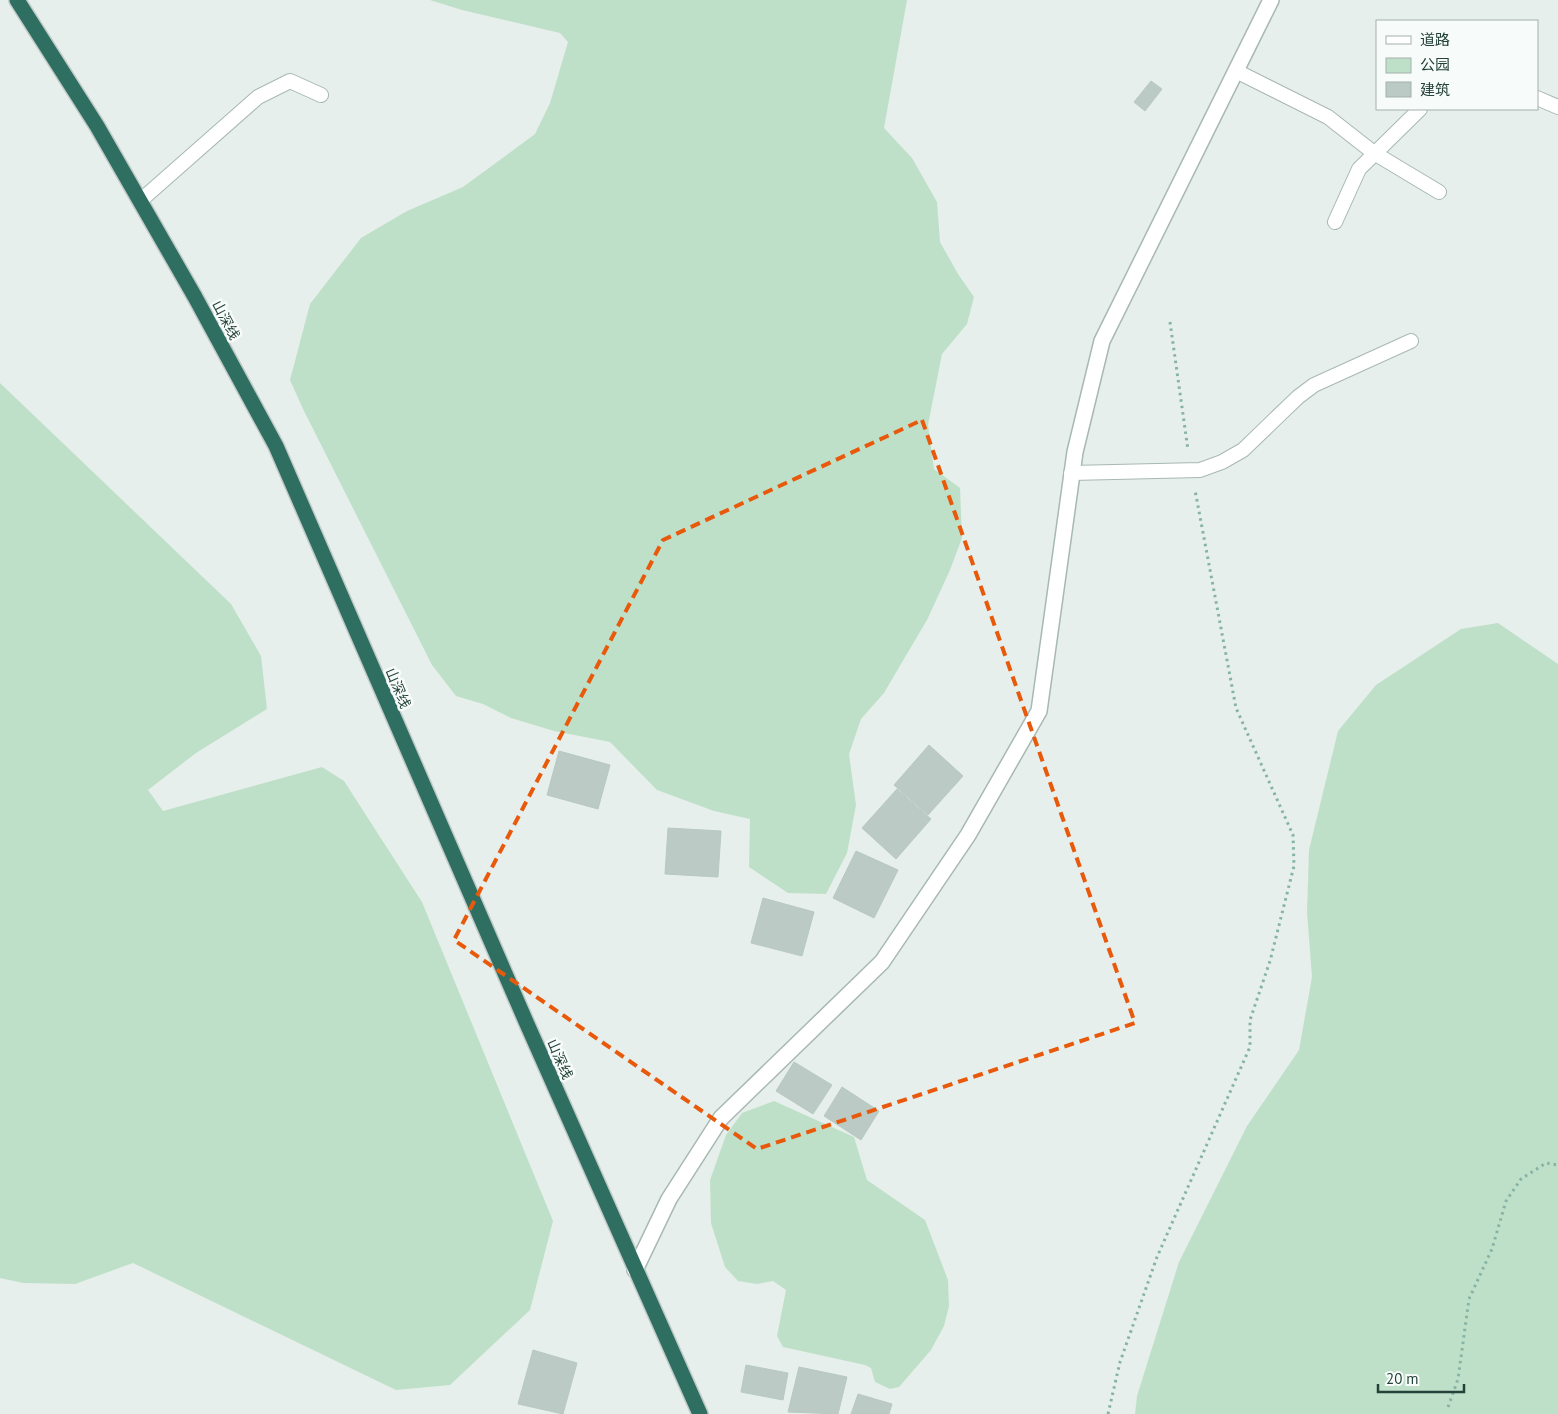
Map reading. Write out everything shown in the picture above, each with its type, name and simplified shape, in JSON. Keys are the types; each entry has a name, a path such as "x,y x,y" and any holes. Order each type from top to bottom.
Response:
{"highway":[{"name":"山深线","path":"16,0 97,126 196,297 276,446 635,1270 700,1414"}],"street":[{"path":"635,1270 669,1199 721,1118 882,962 968,835 1039,712 1075,452 1102,340 1272,0"}],"lane":[{"path":"1236,72 1328,116 1374,153 1439,192"},
{"path":"140,202 258,97 290,81 321,95"},
{"path":"1538,98 1558,106"},
{"path":"1334,222 1359,169 1419,110"},
{"path":"1072,473 1200,470 1222,462 1243,450 1298,397 1314,385 1411,341"}],"path":[{"path":"1108,1414 1120,1362 1157,1257 1250,1047 1250,1020 1270,961 1294,866 1293,835 1236,708 1191,470 1170,322"},
{"path":"1448,1407 1458,1379 1469,1299 1492,1249 1506,1201 1521,1179 1546,1163 1558,1164"}],"highlighted area":[{"path":"922,420 1135,1023 757,1149 454,940 663,540"}],"green space":[{"path":"430,0 907,0 884,128 912,158 937,202 940,242 958,274 974,297 967,324 942,354 928,425 934,469 960,488 962,538 950,570 927,620 884,693 861,719 849,754 856,805 847,853 826,894 788,893 749,867 750,819 714,811 657,790 610,742 554,731 511,718 483,704 456,696 432,665 290,380 310,304 361,238 407,211 463,187 535,134 550,103 568,42 560,33 462,10"},
{"path":"0,383 231,604 261,656 267,709 196,753 148,790 163,811 322,767 344,781 422,902 553,1221 530,1310 450,1385 396,1390 133,1263 75,1284 23,1283 0,1278"},
{"path":"1498,623 1558,664 1558,1414 1135,1414 1137,1396 1179,1262 1247,1126 1299,1050 1312,977 1307,912 1309,850 1338,731 1376,685 1461,629"},
{"path":"774,1101 854,1137 867,1180 925,1220 948,1280 949,1306 944,1326 931,1350 899,1387 890,1389 875,1382 871,1368 865,1365 783,1347 777,1336 786,1290 773,1281 757,1284 738,1281 725,1267 711,1223 710,1180 726,1135 742,1113"}],"building":[{"path":"1151,81 1162,89 1145,111 1134,102"},
{"path":"929,745 963,776 928,815 894,785"},
{"path":"559,751 610,765 598,809 547,795"},
{"path":"897,789 931,819 896,859 862,828"},
{"path":"668,828 721,831 718,877 665,874"},
{"path":"856,851 898,870 874,918 833,898"},
{"path":"763,898 814,912 802,956 751,943"},
{"path":"794,1062 832,1085 813,1114 776,1091"},
{"path":"842,1087 879,1111 861,1140 824,1116"},
{"path":"533,1350 577,1363 563,1414 518,1404"},
{"path":"746,1365 788,1373 783,1400 741,1392"},
{"path":"799,1367 847,1377 838,1414 788,1412"},
{"path":"858,1394 892,1404 889,1414 851,1414"}]}
